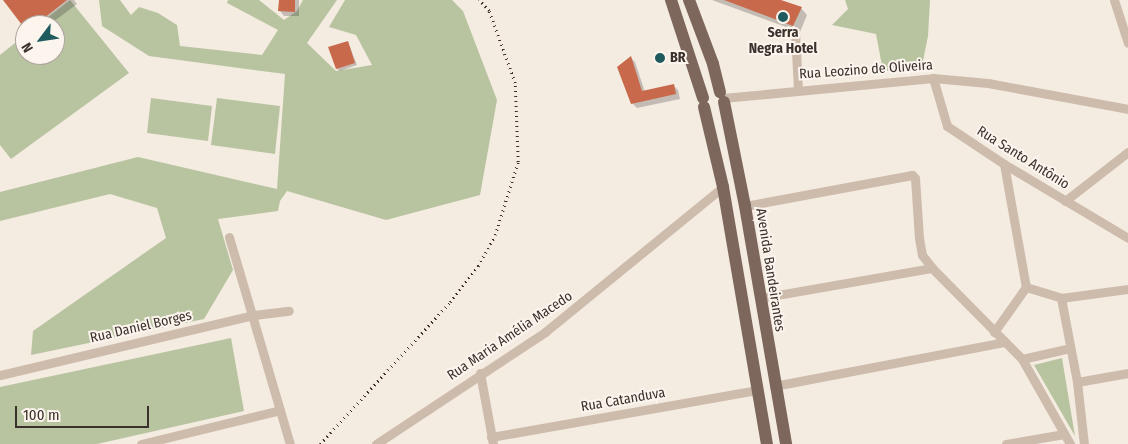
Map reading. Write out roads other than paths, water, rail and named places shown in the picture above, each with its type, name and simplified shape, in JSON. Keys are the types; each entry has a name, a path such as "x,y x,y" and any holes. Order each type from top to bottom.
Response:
{"main road":[{"path":"671,0 703,102 723,187 767,444"},
{"name":"Avenida Bandeirantes","path":"689,0 713,64 722,97 745,206 774,386 786,444"},
{"path":"709,90 722,97 717,110 710,110 703,102 709,90"}],"street":[{"path":"1114,0 1128,43"},
{"path":"795,32 798,89"},
{"name":"Rua Leozino de Oliveira","path":"722,97 933,78 988,84 1128,109"},
{"name":"Rua Santo Antônio","path":"933,78 946,126 1004,164 1128,238"},
{"path":"1065,201 1128,152"},
{"path":"994,332 1026,287 1004,164"},
{"path":"745,206 909,175 915,178 922,255 932,268 1022,359 1070,444"},
{"name":"Rua Maria Amélia Macedo","path":"376,444 480,373 545,332 723,187"},
{"path":"229,237 254,315 290,444"},
{"path":"760,298 932,268"},
{"path":"1026,287 1061,298 1128,289"},
{"path":"1061,298 1077,382 1084,444"},
{"name":"Rua Daniel Borges","path":"0,375 254,315 290,310"},
{"path":"774,386 1004,342"},
{"path":"1022,359 1070,348"},
{"path":"480,373 492,440"},
{"path":"1077,382 1128,374"},
{"name":"Rua Catanduva","path":"492,440 758,390"},
{"path":"141,444 280,410"},
{"path":"1006,444 1064,434"}],"railway":[{"path":"320,444 450,302 478,266 495,235 518,162 515,83 489,11 479,0"}],"place":[{"name":"Serra Negra Hotel","path":"783,17"},
{"name":"BR","path":"660,58"}]}
